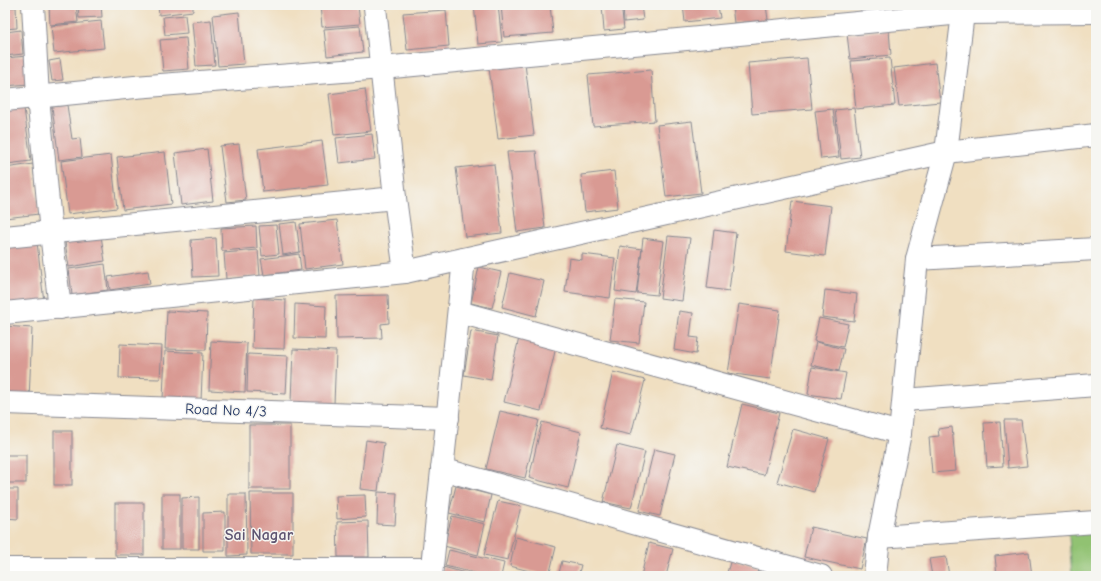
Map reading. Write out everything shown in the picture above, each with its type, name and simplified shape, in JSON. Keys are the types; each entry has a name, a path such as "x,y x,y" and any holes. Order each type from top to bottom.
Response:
{"street":[{"path":"33,5 38,97 60,308"},
{"path":"375,7 395,198 405,272"},
{"path":"5,100 143,86 382,68 963,9 1096,12"},
{"path":"875,576 879,537 900,433 917,259 946,152 963,9"},
{"path":"5,313 405,272 946,152 1096,135"},
{"path":"5,237 395,198"},
{"path":"917,259 1096,249"},
{"path":"5,569 431,572 464,259"},
{"path":"459,312 900,433"},
{"path":"904,400 1096,385"},
{"name":"Road No 4/3","path":"5,403 448,418"},
{"path":"442,469 821,576"},
{"path":"879,537 1096,522"}],"green space":[{"path":"1096,522 1096,576 1072,576 1068,524"}],"building":[{"path":"49,5 76,5 78,22 50,25"},
{"path":"78,5 101,5 102,17 79,18"},
{"path":"158,5 193,5 193,11 159,15"},
{"path":"320,5 358,5 360,24 322,27"},
{"path":"474,5 498,5 502,42 478,44"},
{"path":"501,5 550,5 553,33 504,37"},
{"path":"602,5 621,5 624,29 604,31"},
{"path":"623,5 641,5 643,20 624,22"},
{"path":"683,5 718,5 720,18 685,22"},
{"path":"732,5 766,5 768,20 734,23"},
{"path":"16,7 17,28 5,29 5,8"},
{"path":"446,10 449,46 407,50 403,13"},
{"path":"239,12 244,64 218,66 213,15"},
{"path":"185,15 187,33 165,35 163,17"},
{"path":"211,20 215,65 196,66 192,22"},
{"path":"101,21 104,48 54,53 51,26"},
{"path":"360,26 363,52 327,56 324,29"},
{"path":"21,30 23,54 5,56 5,32"},
{"path":"889,30 891,55 850,59 847,34"},
{"path":"186,38 189,69 163,71 160,40"},
{"path":"27,56 29,84 5,86 5,58"},
{"path":"807,58 812,109 752,114 748,63"},
{"path":"890,58 895,105 856,109 851,61"},
{"path":"60,59 63,80 52,81 49,61"},
{"path":"935,63 940,102 899,106 894,68"},
{"path":"525,64 534,135 498,139 489,68"},
{"path":"651,70 655,121 593,126 588,75"},
{"path":"365,89 371,131 334,135 329,94"},
{"path":"67,105 72,139 80,138 82,157 59,160 52,107"},
{"path":"24,108 31,161 7,164 5,147 5,110"},
{"path":"854,108 860,157 841,159 835,110"},
{"path":"833,109 839,157 821,159 815,111"},
{"path":"692,121 701,193 666,197 657,125"},
{"path":"372,134 375,159 339,163 336,138"},
{"path":"322,141 328,185 263,192 258,149"},
{"path":"239,144 246,200 227,202 220,146"},
{"path":"207,149 213,201 181,205 175,153"},
{"path":"536,151 545,228 517,232 507,152"},
{"path":"165,152 171,204 123,210 117,157"},
{"path":"111,155 117,208 68,214 61,161"},
{"path":"33,164 39,214 5,218 5,168"},
{"path":"494,164 502,233 465,237 456,168"},
{"path":"614,171 618,208 585,212 581,175"},
{"path":"792,201 831,206 825,256 786,251"},
{"path":"337,220 343,264 305,269 300,224"},
{"path":"296,222 300,252 283,255 279,224"},
{"path":"276,225 279,254 262,256 259,226"},
{"path":"256,226 257,248 222,251 221,228"},
{"path":"714,230 736,233 729,291 707,288"},
{"path":"101,236 105,261 69,267 65,242"},
{"path":"668,236 690,238 682,301 660,298"},
{"path":"216,238 218,276 193,277 191,240"},
{"path":"643,238 664,241 657,295 637,293"},
{"path":"37,242 44,302 7,307 5,293 5,246"},
{"path":"620,246 642,249 636,294 615,291"},
{"path":"258,250 260,276 226,279 224,253"},
{"path":"299,254 301,270 264,275 261,259"},
{"path":"582,254 615,258 610,298 565,292 569,258 582,260"},
{"path":"105,264 108,290 72,295 69,269"},
{"path":"479,267 501,272 492,308 471,303"},
{"path":"148,271 150,284 110,290 108,277"},
{"path":"510,273 544,281 536,316 502,307"},
{"path":"825,290 857,294 854,321 822,317"},
{"path":"388,295 389,323 381,324 382,338 337,339 336,296"},
{"path":"254,298 286,300 284,349 252,348"},
{"path":"615,299 644,302 639,343 610,340"},
{"path":"295,304 326,306 325,339 294,338"},
{"path":"739,304 780,310 770,379 728,373"},
{"path":"167,311 207,313 206,350 165,349"},
{"path":"679,311 693,313 690,337 698,338 696,354 674,350"},
{"path":"819,318 848,324 843,347 814,341"},
{"path":"5,326 32,328 29,400 5,399"},
{"path":"471,331 498,336 491,380 464,375"},
{"path":"519,338 556,347 541,411 504,402"},
{"path":"211,341 247,343 245,392 209,390"},
{"path":"816,342 844,349 839,371 811,365"},
{"path":"120,344 162,346 160,379 119,378"},
{"path":"293,349 336,351 334,404 291,402"},
{"path":"165,351 203,353 201,401 163,399"},
{"path":"248,354 288,356 286,394 247,392"},
{"path":"812,367 846,373 841,399 808,394"},
{"path":"613,372 645,380 631,435 600,428"},
{"path":"742,404 779,413 764,475 727,467"},
{"path":"500,411 539,420 525,478 486,469"},
{"path":"1004,420 1021,420 1027,466 1008,468"},
{"path":"542,422 581,432 568,488 529,478"},
{"path":"1000,422 1003,466 987,467 984,423"},
{"path":"249,425 290,425 290,489 249,489"},
{"path":"952,427 956,471 932,473 929,437 939,436 938,429"},
{"path":"793,429 829,439 814,492 777,482"},
{"path":"54,431 72,431 72,485 54,485"},
{"path":"366,440 384,443 378,491 360,489"},
{"path":"617,445 645,452 631,508 603,502"},
{"path":"654,449 675,454 660,516 639,511"},
{"path":"5,455 26,455 26,483 5,483"},
{"path":"456,486 491,495 485,522 449,513"},
{"path":"5,489 18,489 18,519 5,518"},
{"path":"378,492 397,493 395,525 377,524"},
{"path":"250,493 293,493 293,554 251,554"},
{"path":"162,494 180,494 180,549 162,549"},
{"path":"228,494 246,494 247,555 228,556"},
{"path":"365,495 366,517 337,519 336,496"},
{"path":"199,497 199,549 182,549 182,498"},
{"path":"498,501 521,506 508,560 484,555"},
{"path":"115,503 144,503 144,555 115,555"},
{"path":"225,512 225,551 203,551 203,513"},
{"path":"452,516 485,524 478,555 444,546"},
{"path":"368,521 369,557 338,557 337,522"},
{"path":"811,527 867,539 860,569 804,557"},
{"path":"516,537 556,547 549,576 510,566"},
{"path":"649,543 673,549 666,576 641,576"},
{"path":"449,550 504,563 501,576 487,576 445,566"},
{"path":"1029,552 1032,576 997,576 995,556"},
{"path":"946,557 949,576 932,576 929,559"},
{"path":"731,559 759,567 756,576 726,576"},
{"path":"562,561 581,565 578,576 569,576 559,573"},
{"path":"443,567 465,573 464,576 441,576"}],"district":[{"name":"Sai Nagar","path":"259,535"}]}
